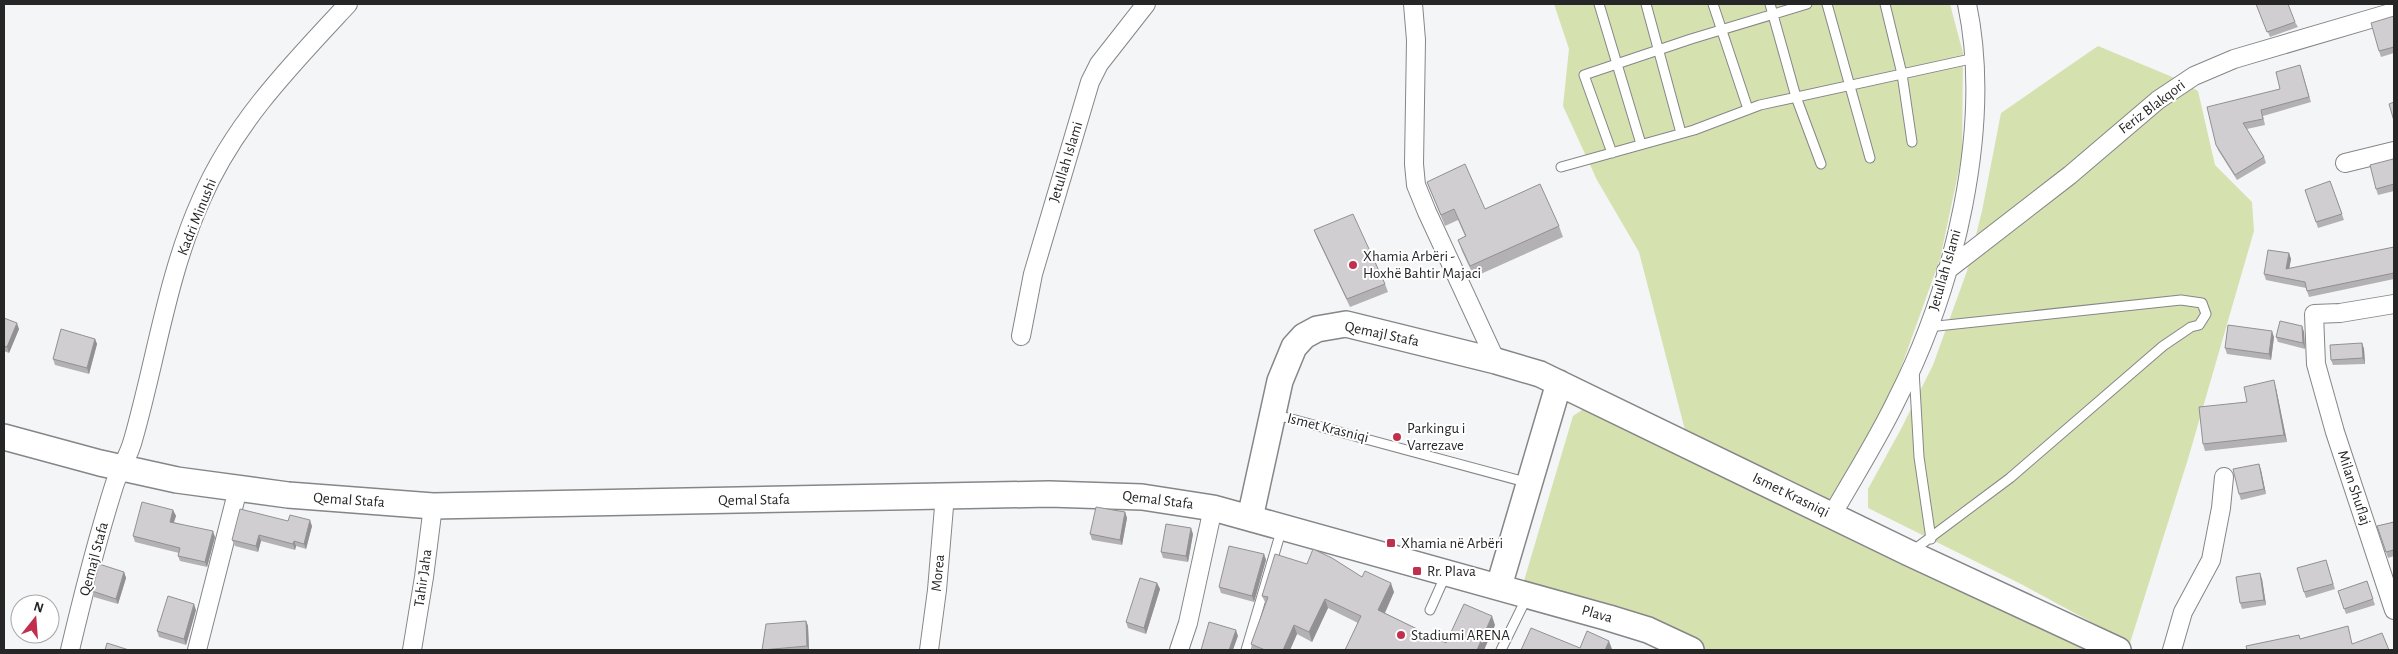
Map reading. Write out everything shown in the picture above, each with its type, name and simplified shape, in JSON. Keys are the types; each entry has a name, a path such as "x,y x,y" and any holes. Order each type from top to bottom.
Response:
{"street":[{"name":"Kadri Minushi","path":"120,468 133,441 167,299 201,200 238,132 265,95 348,4"},
{"name":"Jetullah Islami","path":"1021,336 1033,274 1090,82 1103,58 1146,4"},
{"path":"1413,4 1416,40 1414,164 1416,185 1426,212 1496,361"},
{"name":"Jetullah Islami","path":"1832,514 1897,400 1914,364 1928,328 1946,271 1969,168 1974,127 1975,58 1967,4"},
{"name":"Feriz Blakqori","path":"1946,271 2070,175 2158,100 2194,76 2234,59 2394,12"},
{"path":"2345,164 2394,151"},
{"name":"Milan Shuflaj","path":"2394,304 2340,313 2314,314 2316,364 2335,432 2394,610"},
{"name":"Qemajl Stafa","path":"1250,518 1280,381 1294,347 1304,336 1317,329 1346,324 1361,327 1496,361 1540,374 1559,383"},
{"path":"1499,586 1559,383"},
{"name":"Ismet Krasniqi","path":"1559,383 1909,553 2118,650"},
{"name":"Qemal Stafa","path":"4,437 120,468 238,489 350,501 433,506 945,495 1106,494 1213,508 1499,586"},
{"name":"Qemajl Stafa","path":"70,650 93,559 120,468"},
{"path":"2172,650 2183,612 2211,560 2221,508 2224,477"},
{"path":"198,650 238,489"},
{"name":"Morea","path":"929,650 937,590 945,495"},
{"name":"Tahir Jaha","path":"412,650 433,506"},
{"path":"1179,650 1188,624 1213,508"},
{"name":"Plava","path":"1499,586 1648,630 1692,650"}],"lane":[{"path":"1599,4 1641,144"},
{"path":"1646,4 1681,133"},
{"path":"1714,4 1748,109"},
{"path":"1770,4 1796,97 1821,164"},
{"path":"1612,153 1584,75 1806,4"},
{"path":"1827,4 1870,158"},
{"path":"1885,4 1902,74 1912,142"},
{"path":"1561,167 1681,133 1748,109 1975,58"},
{"path":"1909,553 1931,539 2041,452 2163,346 2191,327 2199,325 2206,314 2202,303 2181,300 1928,328"},
{"path":"1914,364 1919,457 1931,539"},
{"name":"Ismet Krasniqi","path":"1272,414 1440,457 1529,483"},
{"path":"1246,650 1282,526"},
{"path":"1430,610 1447,572"},
{"path":"1501,650 1528,594"}],"green space":[{"path":"1554,4 1950,4 1963,53 1962,155 1940,259 1893,390 1830,501 1686,434 1639,252 1597,180 1563,106 1569,49"},
{"path":"2098,46 2177,79 2198,91 2215,165 2252,202 2254,231 2188,459 2130,643 2019,583 1868,508 1868,489 1933,365 1967,271 1982,211 2001,113"},
{"path":"1585,408 2104,650 1707,650 1700,645 1523,584 1573,416"}],"building":[{"path":"2256,4 2288,4 2295,22 2267,32"},
{"path":"2394,16 2394,47 2379,51 2371,23"},
{"path":"2300,65 2309,97 2261,110 2263,119 2243,123 2264,157 2235,175 2216,145 2207,107 2280,89 2276,72"},
{"path":"2394,102 2394,121 2389,104"},
{"path":"2393,159 2394,184 2376,189 2370,165"},
{"path":"1465,164 1485,209 1540,184 1559,226 1470,266 1458,240 1466,236 1454,209 1441,215 1427,182"},
{"path":"2330,181 2342,214 2316,222 2305,190"},
{"name":"Xhamia Arbëri - Hoxhë Bahtir Majaci","path":"1353,214 1385,284 1347,299 1314,230"},
{"path":"2394,247 2394,273 2307,291 2305,282 2264,274 2268,250 2289,253 2286,269"},
{"path":"4,318 17,323 7,347 4,346"},
{"path":"2280,321 2302,326 2303,343 2276,337"},
{"path":"2228,325 2272,331 2269,354 2225,348"},
{"path":"61,329 95,339 87,368 53,359"},
{"path":"2362,343 2363,358 2331,360 2330,345"},
{"path":"2274,380 2284,435 2203,444 2199,407 2247,402 2244,387"},
{"path":"2259,464 2264,489 2239,494 2233,469"},
{"path":"142,502 173,510 170,522 213,531 205,562 178,556 180,548 133,536"},
{"path":"1096,507 1125,512 1120,540 1090,534"},
{"path":"240,509 288,521 290,515 310,520 304,544 294,541 293,544 259,535 256,546 232,540"},
{"path":"2394,522 2394,550 2386,552 2377,526"},
{"path":"1166,524 1191,528 1186,556 1161,552"},
{"path":"1229,546 1264,554 1252,596 1219,587"},
{"path":"1313,549 1332,558 1362,577 1365,571 1391,583 1378,610 1446,643 1464,604 1492,616 1477,650 1345,650 1361,616 1325,599 1309,632 1294,625 1283,650 1265,650 1251,644 1268,597 1262,596 1275,554 1307,564"},
{"path":"2326,560 2333,584 2304,592 2297,568"},
{"path":"99,564 124,572 116,599 92,591"},
{"path":"2260,573 2264,600 2240,603 2236,577"},
{"path":"1140,578 1157,583 1144,628 1126,622"},
{"path":"2367,581 2373,599 2344,609 2338,591"},
{"path":"168,596 194,604 184,639 157,631"},
{"path":"806,621 807,646 762,650 766,624"},
{"path":"1209,622 1236,630 1229,650 1201,650"},
{"path":"2348,626 2352,644 2382,633 2389,650 2247,650 2246,646 2299,635 2300,639"},
{"path":"1531,628 1580,648 1587,631 1609,641 1605,650 1521,650"},
{"path":"107,643 129,650 105,650"}],"place":[{"name":"Xhamia Arbëri - Hoxhë Bahtir Majaci","path":"1353,265"},
{"name":"Parkingu i Varrezave","path":"1397,437"},
{"name":"Xhamia në Arbëri","path":"1391,543"},
{"name":"Rr. Plava","path":"1417,571"},
{"name":"Stadiumi ARENA","path":"1401,635"}]}
